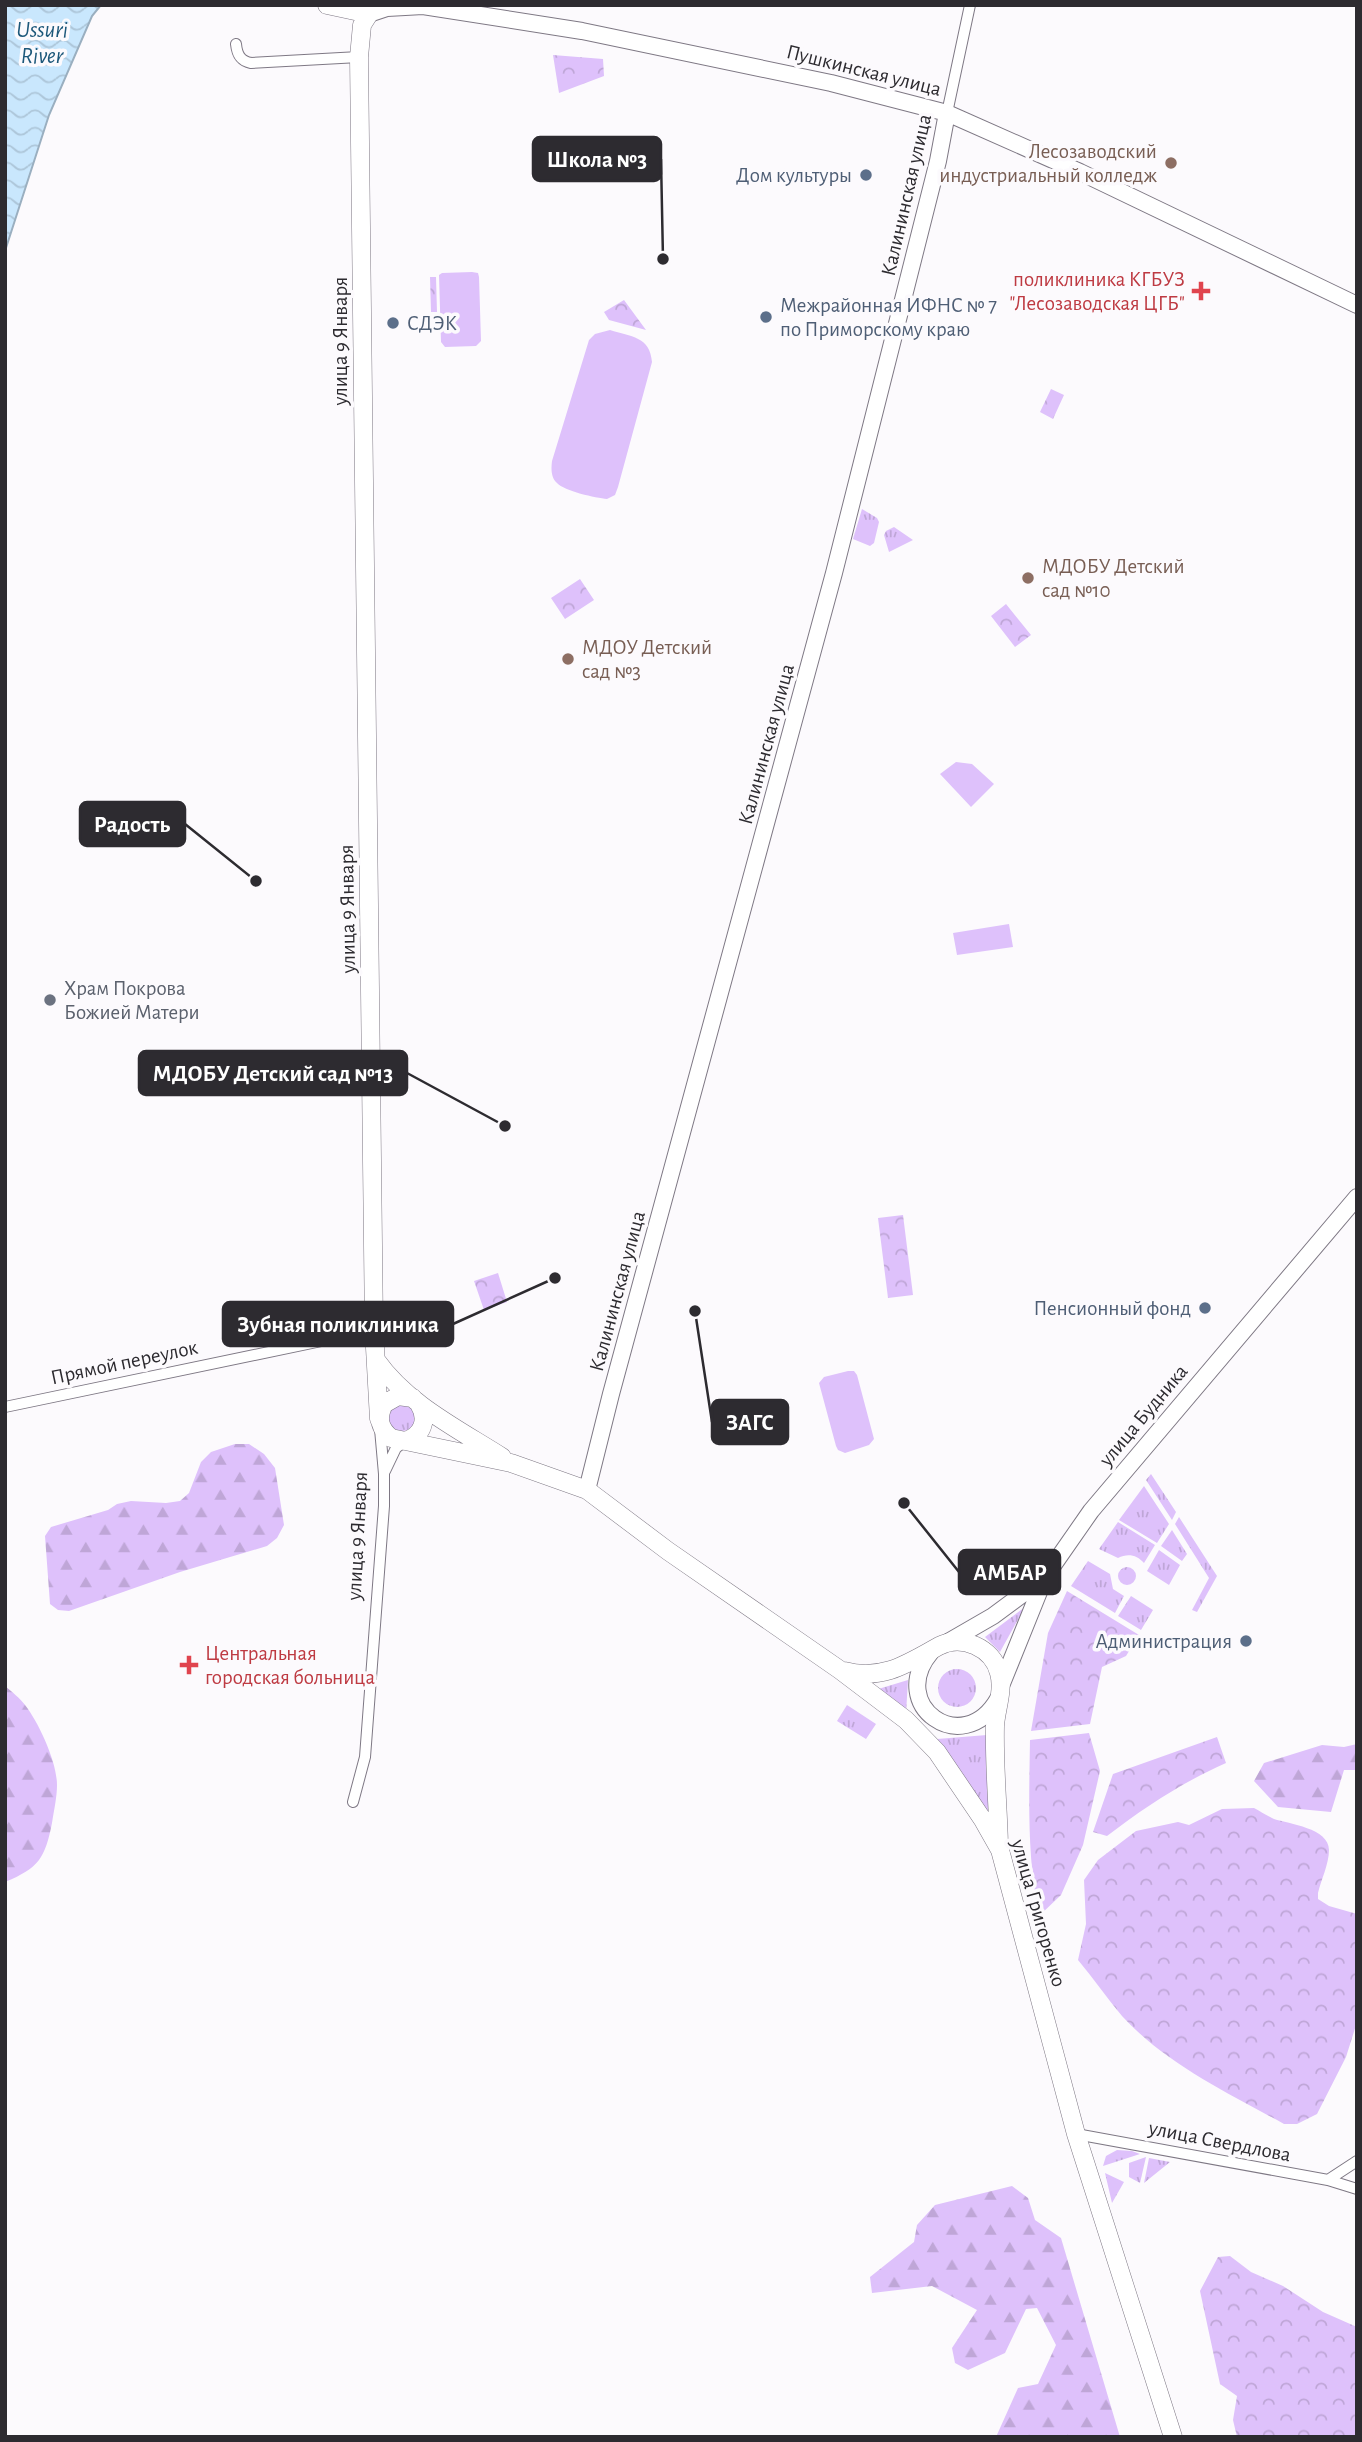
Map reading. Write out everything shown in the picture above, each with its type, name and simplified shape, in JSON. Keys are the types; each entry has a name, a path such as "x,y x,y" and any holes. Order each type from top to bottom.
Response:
{"main road":[{"name":"Пушкинская улица","path":"327,5 369,14 387,8 423,6 582,31 844,86 947,113 1080,172 1357,305"},
{"name":"улица 9 Января","path":"369,14 362,25 359,57 374,1330 379,1419"},
{"name":"Калининская улица","path":"587,1490 834,573 938,162 947,113"},
{"name":"улица Будника","path":"1000,1850 995,1748 1000,1693 1045,1577 1091,1511 1357,1197"},
{"path":"376,1360 394,1383 416,1401 511,1463"},
{"path":"405,1441 412,1439 422,1429 424,1415 416,1401 398,1396 390,1399 381,1411 379,1419 385,1433 391,1438 405,1441 511,1463"},
{"name":"улица Григоренко","path":"511,1463 587,1490 901,1715 937,1752 1000,1850 1076,2134 1173,2437"},
{"path":"840,1670 856,1674 883,1672 916,1661 993,1616 1045,1577"},
{"path":"956,1642 970,1643 982,1649 996,1665 1000,1693 991,1712 980,1721 953,1727 928,1714 920,1703 916,1689 917,1676 922,1662 937,1648 956,1642"},
{"path":"901,1715 928,1714"},
{"path":"928,1714 937,1752"}],"street":[{"name":"Калининская улица","path":"947,113 970,5"},
{"path":"236,44 239,57 244,62 251,63 359,57"},
{"name":"Прямой переулок","path":"5,1407 374,1330"},
{"name":"улица 9 Января","path":"353,1802 365,1758 384,1506 379,1419"},
{"path":"384,1474 396,1448 405,1441"},
{"name":"улица Свердлова","path":"1076,2134 1328,2180 1357,2189"},
{"path":"1328,2180 1357,2161"}],"green space":[{"path":"553,55 603,59 604,76 559,93"},
{"path":"478,273 479,277 481,341 476,346 445,347 441,342 439,275"},
{"path":"430,277 436,277 437,312 431,312"},
{"path":"624,300 646,330 609,320 604,312"},
{"path":"610,330 643,342 648,347 652,362 618,487 615,495 607,499 580,494 561,486 554,479 552,461 589,340 595,334"},
{"path":"1051,389 1064,395 1053,419 1040,412"},
{"path":"862,509 879,522 874,543 870,546 853,539"},
{"path":"894,527 913,540 889,552 884,535"},
{"path":"580,579 594,600 565,619 551,598"},
{"path":"1006,604 1031,635 1015,647 991,616"},
{"path":"956,762 972,764 994,784 971,807 940,774"},
{"path":"1009,924 1013,947 957,955 953,933"},
{"path":"903,1215 913,1295 888,1298 878,1218"},
{"path":"498,1273 507,1302 484,1310 474,1281"},
{"path":"854,1371 857,1375 874,1439 869,1445 845,1453 836,1446 819,1383 824,1377"},
{"path":"402,1403 412,1407 416,1417 412,1427 402,1431 392,1427 388,1417 392,1407"},
{"path":"235,1444 249,1444 264,1454 275,1468 284,1525 277,1538 267,1546 180,1572 69,1611 58,1610 50,1604 45,1536 51,1527 131,1501 180,1501 189,1493 201,1462 211,1452"},
{"path":"1151,1474 1176,1512 1172,1520 1146,1480"},
{"path":"1144,1486 1169,1524 1157,1543 1119,1520"},
{"path":"1179,1517 1217,1576 1197,1612 1192,1610 1209,1578 1175,1524"},
{"path":"1118,1522 1155,1545 1144,1563 1129,1555 1118,1558 1099,1549"},
{"path":"1172,1530 1187,1554 1182,1561 1161,1546"},
{"path":"1159,1550 1180,1565 1169,1585 1147,1571"},
{"path":"1088,1561 1110,1574 1113,1589 1124,1596 1115,1613 1071,1586"},
{"path":"1123,1567 1131,1567 1136,1576 1134,1583 1123,1585 1118,1580 1118,1572"},
{"path":"1067,1591 1139,1635 1126,1656 1102,1667 1090,1724 1031,1731 1048,1633"},
{"path":"1131,1596 1153,1610 1141,1630 1118,1616"},
{"path":"1025,1607 1000,1652 985,1637"},
{"path":"957,1669 970,1675 976,1688 970,1701 957,1707 944,1701 938,1688 944,1675"},
{"path":"908,1680 906,1714 875,1690"},
{"path":"5,1686 23,1702 36,1722 51,1754 57,1785 52,1823 43,1853 26,1872 5,1882"},
{"path":"847,1705 876,1724 866,1739 837,1721"},
{"path":"1089,1733 1100,1771 1083,1845 1061,1895 1039,1916 1031,1850 1030,1740"},
{"path":"987,1735 992,1829 937,1739"},
{"path":"1217,1737 1226,1763 1165,1796 1107,1836 1093,1832 1113,1774"},
{"path":"1357,1744 1357,1770 1344,1770 1331,1812 1278,1807 1254,1781 1264,1763 1322,1745 1344,1747"},
{"path":"1254,1808 1274,1819 1307,1828 1323,1837 1329,1855 1318,1899 1329,1906 1357,1914 1357,2022 1346,2057 1317,2114 1297,2124 1284,2124 1198,2076 1158,2049 1122,2016 1078,1960 1086,1924 1084,1880 1098,1860 1136,1831 1178,1822 1189,1825 1222,1809"},
{"path":"1117,2150 1140,2154 1103,2166 1106,2156"},
{"path":"1146,2157 1140,2183 1129,2177 1129,2163"},
{"path":"1149,2158 1170,2162 1144,2183"},
{"path":"1105,2173 1124,2182 1112,2203"},
{"path":"1012,2186 1028,2198 1035,2220 1061,2238 1120,2437 996,2437 1018,2388 1038,2384 1056,2345 1037,2308 1026,2309 1005,2353 968,2370 955,2363 952,2348 977,2310 932,2286 872,2293 870,2277 914,2242 917,2225 935,2205"},
{"path":"1230,2256 1251,2272 1283,2286 1323,2312 1357,2327 1357,2437 1237,2437 1233,2420 1237,2396 1220,2384 1200,2291 1218,2257"}],"water":[{"name":"Ussuri River","path":"5,5 101,5 92,16 49,115 5,251"}],"place":[{"name":"Лесозаводский индустриальный колледж","path":"1171,163"},
{"name":"Дом культуры","path":"866,175"},
{"name":"Школа №3","path":"663,259"},
{"name":"поликлиника КГБУЗ \"Лесозаводская ЦГБ\"","path":"1201,291"},
{"name":"Межрайонная ИФНС № 7 по Приморскому краю","path":"766,317"},
{"name":"СДЭК","path":"393,323"},
{"name":"МДОБУ Детский сад №10","path":"1028,578"},
{"name":"МДОУ Детский сад №3","path":"568,659"},
{"name":"Радость","path":"256,881"},
{"name":"Храм Покрова Божией Матери","path":"50,1000"},
{"name":"МДОБУ Детский сад №13","path":"505,1126"},
{"name":"Зубная поликлиника","path":"555,1278"},
{"name":"Пенсионный фонд","path":"1205,1308"},
{"name":"ЗАГС","path":"695,1311"},
{"name":"АМБАР","path":"904,1503"},
{"name":"Администрация","path":"1246,1641"},
{"name":"Центральная городская больница","path":"189,1665"}]}
